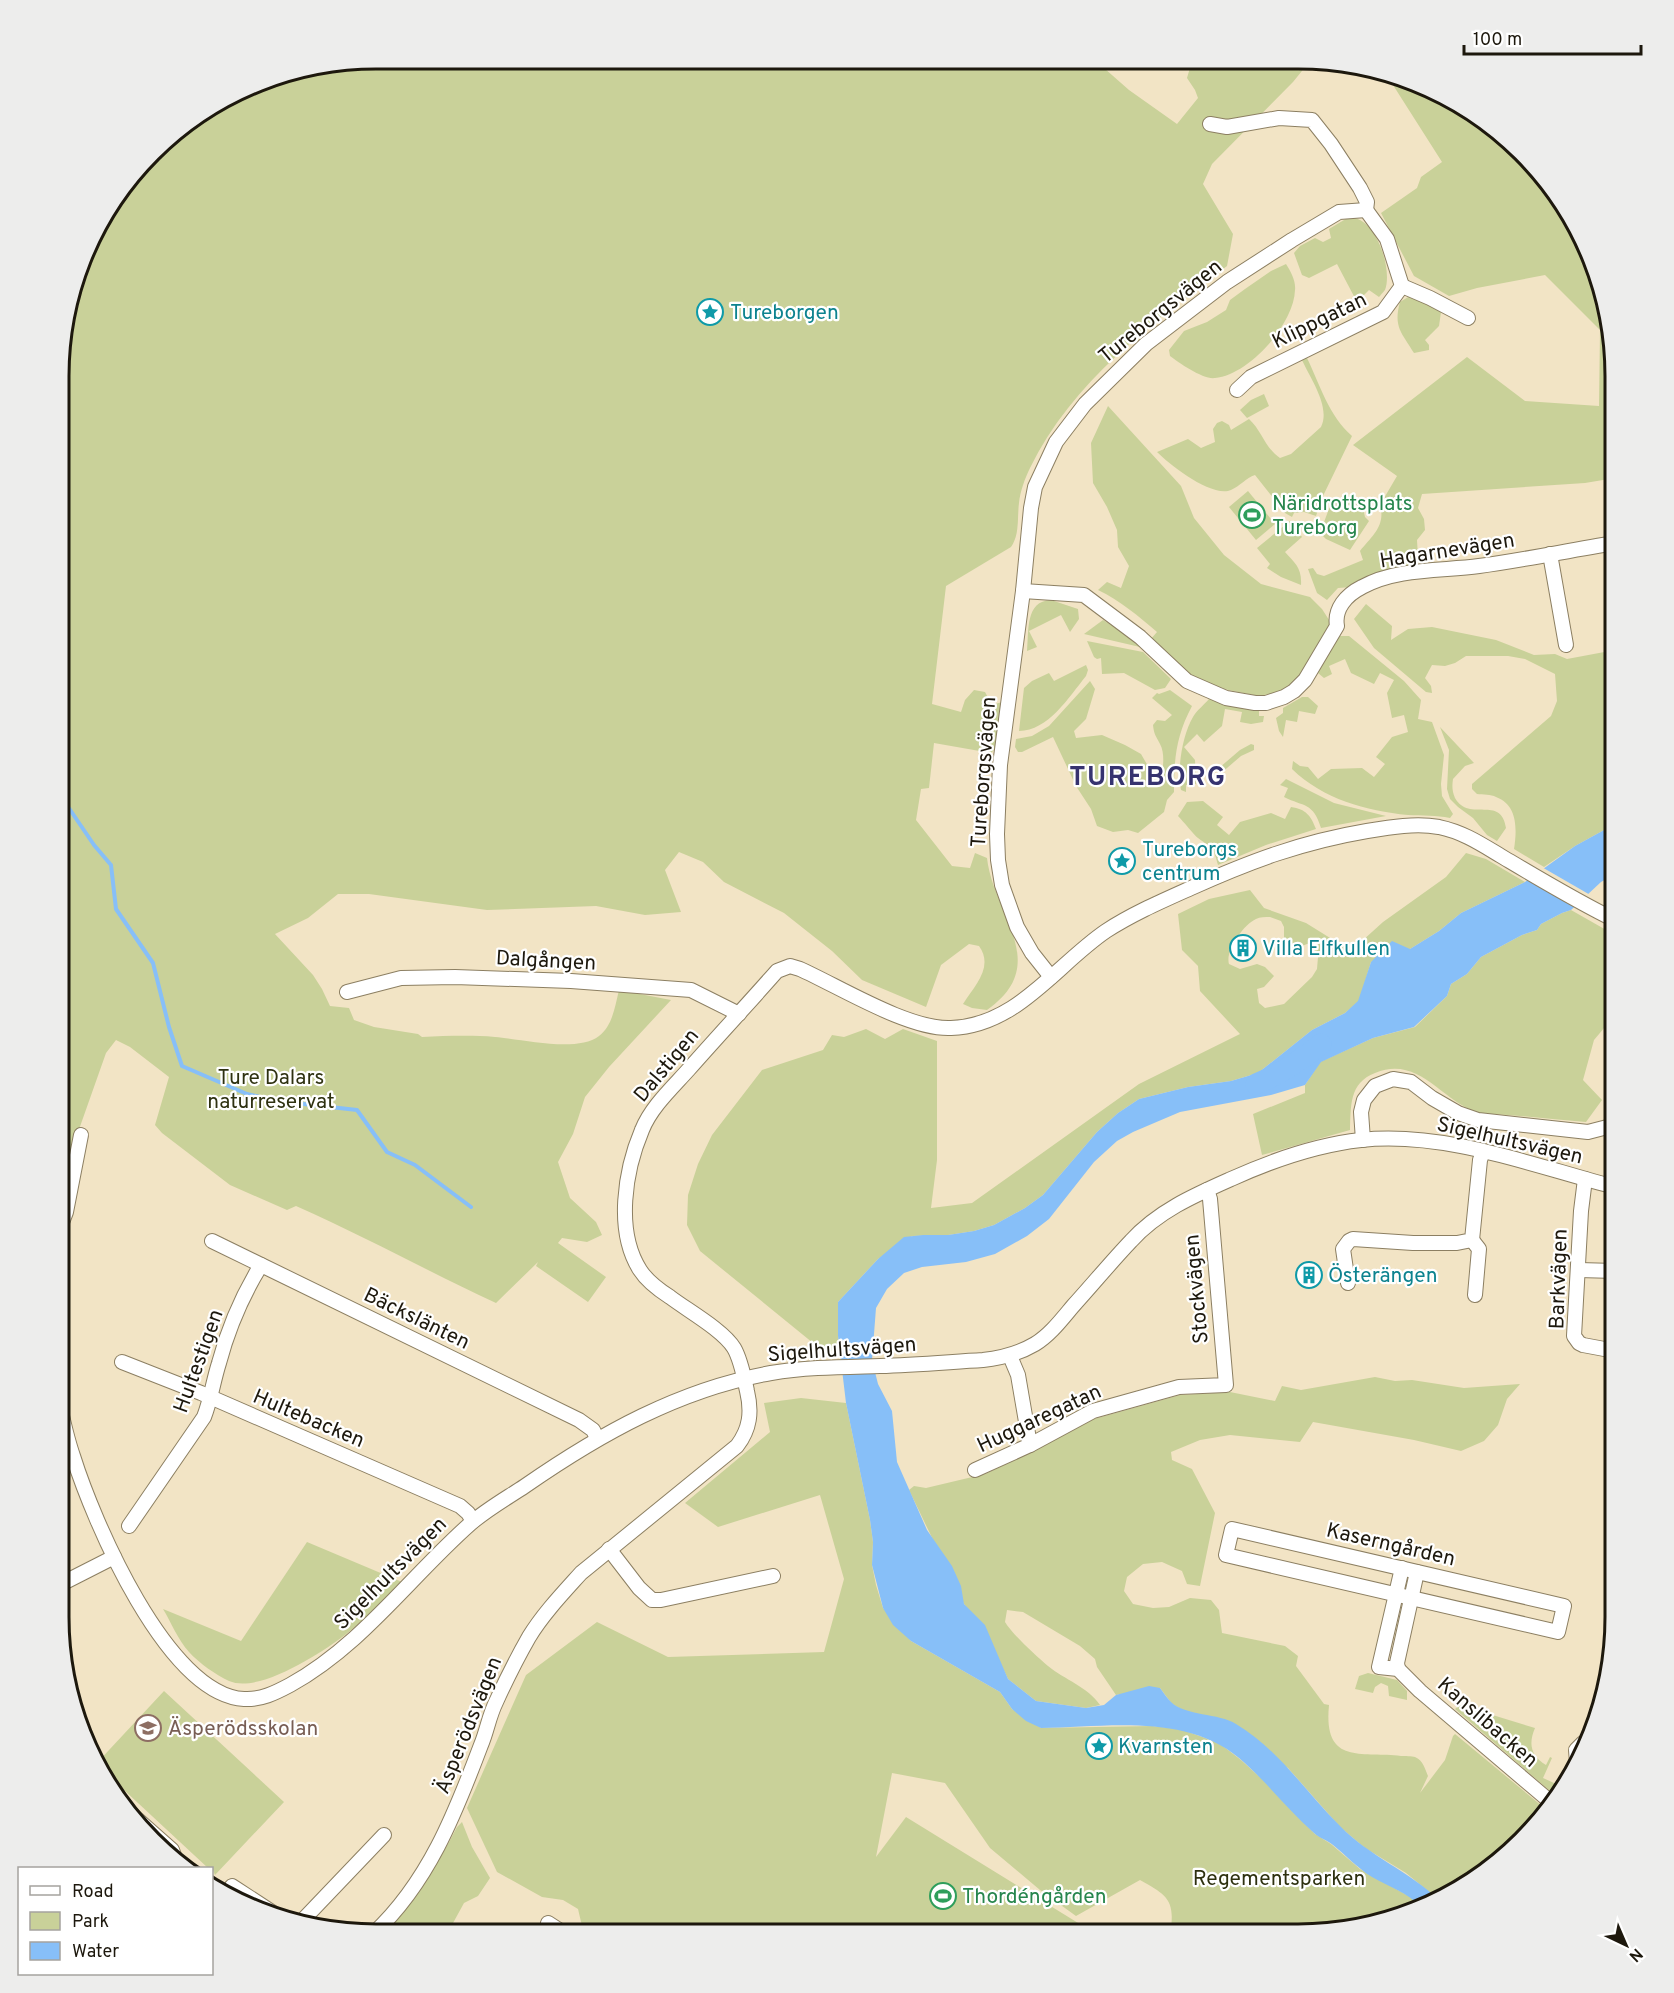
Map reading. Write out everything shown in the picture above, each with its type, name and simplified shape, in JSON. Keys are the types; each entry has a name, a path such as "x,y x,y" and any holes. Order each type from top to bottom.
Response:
{"street":[{"path":"1210,124 1227,128 1280,118 1312,120 1360,188 1367,202 1366,210 1387,239 1402,286 1468,318"},
{"name":"Tureborgsvägen","path":"1051,977 1032,953 1017,927 1002,885 997,834 1000,765 1023,591 1030,508 1035,487 1056,442 1092,396 1146,344 1227,282 1339,212 1366,210"},
{"name":"Klippgatan","path":"1237,390 1251,377 1383,312 1402,286"},
{"name":"Hagarnevägen","path":"1023,591 1084,595 1126,626 1187,681 1226,698 1266,703 1289,694 1305,680 1337,626 1336,616 1340,605 1361,587 1396,575 1480,566 1605,545"},
{"path":"1550,554 1566,645"},
{"path":"1051,977 1105,932 1133,915 1233,869 1284,850 1378,830 1426,826 1455,831 1605,915"},
{"name":"Dalstigen","path":"737,1355 726,1338 664,1293 641,1272 627,1242 624,1224 633,1154 643,1127 662,1100 777,971 794,967 901,1017 929,1026 951,1028 998,1017 1019,1004 1051,977"},
{"name":"Dalgången","path":"347,992 401,978 455,977 571,981 691,990 739,1014"},
{"path":"1363,1140 1364,1100 1375,1086 1393,1079 1411,1082 1458,1113 1478,1120 1588,1132 1605,1128"},
{"path":"69,1197 81,1135"},
{"name":"Sigelhultsvägen","path":"69,1440 77,1470 114,1557 168,1646 202,1682 228,1696 259,1699 311,1673 348,1645 473,1521 597,1438 696,1394 771,1373 814,1368 983,1360 1010,1356 1024,1350 1047,1334 1140,1231 1176,1205 1258,1167 1300,1152 1363,1140 1426,1141 1483,1152 1605,1184"},
{"path":"1475,1295 1479,1249 1472,1240 1480,1160 1483,1152"},
{"name":"Barkvägen","path":"1585,1179 1574,1330 1576,1340 1583,1345 1605,1349"},
{"name":"Stockvägen","path":"1207,1190 1210,1199 1226,1385"},
{"path":"1347,1283 1343,1249 1353,1239 1457,1243 1472,1240"},
{"name":"Bäckslänten","path":"213,1241 579,1420 593,1430 597,1438"},
{"name":"Hultestigen","path":"129,1526 204,1417 212,1398 218,1364 230,1327 261,1265"},
{"path":"1579,1270 1605,1270"},
{"name":"Äsperödsvägen","path":"382,1924 422,1876 441,1843 482,1743 495,1704 530,1635 569,1586 609,1549 737,1446 746,1435 750,1421 749,1401 737,1355"},
{"path":"1010,1356 1018,1375 1030,1445"},
{"name":"Hultebacken","path":"122,1362 212,1398 460,1506 473,1521"},
{"name":"Huggaregatan","path":"975,1470 1030,1445 1093,1411 1179,1387 1226,1385"},
{"name":"Kaserngården","path":"1232,1529 1402,1568 1564,1606 1558,1632 1226,1555 1232,1529"},
{"path":"609,1549 639,1588 652,1600 773,1576"},
{"path":"69,1580 114,1557"},
{"path":"1402,1568 1379,1667 1398,1670 1396,1663 1417,1572"},
{"name":"Kanslibacken","path":"1398,1670 1546,1798"},
{"path":"307,1916 384,1835"},
{"path":"232,1886 244,1894"}],"green space":[{"name":"Ture Dalars naturreservat","path":"1105,69 1129,90 1177,124 1198,98 1187,78 1190,69 1303,69 1212,164 1203,184 1233,234 1227,266 1143,332 1091,381 1047,437 1030,468 1020,494 1017,531 1011,547 946,586 932,704 961,712 965,700 974,690 985,692 992,705 1002,702 996,748 991,753 934,743 929,788 921,789 916,820 952,866 970,868 975,853 987,858 991,879 1014,938 1018,956 1016,975 1006,993 987,1010 963,1004 984,969 985,961 979,946 969,944 941,965 926,1007 862,980 832,951 784,913 724,882 703,862 679,852 665,870 681,912 645,915 596,906 487,910 369,894 338,894 308,918 275,934 313,975 330,1006 349,1008 354,1020 374,1027 418,1034 422,1037 486,1036 549,1044 577,1044 589,1041 604,1032 613,1015 619,990 671,1000 609,1067 585,1097 573,1134 558,1162 570,1198 596,1222 602,1235 587,1242 562,1238 558,1243 606,1277 588,1302 536,1266 538,1262 496,1303 296,1206 287,1210 230,1185 162,1133 155,1125 169,1077 130,1047 116,1040 106,1053 69,1158 69,376 72,336 85,277 110,223 132,189 145,174 189,132 223,110 277,85 316,75 356,70"},
{"path":"1392,84 1434,101 1485,132 1529,174 1542,189 1564,223 1589,277 1599,316 1605,376 1605,480 1422,494 1418,508 1424,519 1425,530 1417,540 1418,557 1415,564 1395,567 1387,573 1378,572 1352,587 1338,588 1327,600 1317,593 1308,569 1313,568 1317,574 1324,576 1363,560 1360,551 1379,525 1380,505 1397,476 1353,445 1467,357 1525,401 1599,406 1600,330 1545,275 1477,288 1449,296 1414,276 1381,213 1417,188 1421,177 1442,162"},
{"path":"1349,217 1359,219 1367,225 1380,246 1387,270 1387,281 1385,290 1379,297 1369,290 1357,302 1337,264 1309,278 1302,275 1294,253 1300,246 1315,238 1323,242 1331,238 1329,229"},
{"path":"1286,264 1295,283 1293,303 1278,332 1255,358 1228,375 1210,378 1170,356 1169,350 1184,331 1207,322 1226,310 1230,300 1271,271"},
{"path":"1413,294 1441,312 1439,326 1425,340 1429,345 1429,350 1414,353 1402,335 1398,324 1400,302"},
{"path":"1307,358 1331,410 1352,436 1322,498 1316,516 1304,512 1294,513 1292,517 1285,513 1255,475 1231,490 1213,489 1181,472 1157,452 1188,439 1201,448 1215,442 1213,429 1217,423 1222,421 1229,425 1231,430 1249,419 1275,454 1280,458 1291,454 1321,427 1323,419 1318,393 1302,360"},
{"path":"1264,394 1269,406 1247,418 1240,410 1251,400"},
{"path":"1108,406 1181,486 1194,518 1224,555 1261,584 1310,597 1331,623 1304,674 1285,691 1259,696 1213,687 1187,675 1150,640 1157,632 1122,604 1098,590 1107,582 1121,588 1129,566 1118,547 1117,530 1093,483 1091,443"},
{"name":"Näridrottsplats Tureborg","path":"1248,491 1275,524 1256,540 1229,507"},
{"path":"1338,498 1346,498 1363,508 1365,517 1369,521 1350,550 1326,539 1320,533 1330,506"},
{"path":"1290,521 1302,537 1285,552 1299,570 1301,585 1267,568 1270,564 1257,548"},
{"path":"1051,600 1078,609 1079,619 1070,632 1061,615 1029,631 1037,647 1027,651 1030,618 1033,611 1043,602"},
{"path":"1366,604 1392,626 1391,640 1408,629 1432,627 1496,640 1534,655 1555,654 1567,659 1605,652 1605,830 1544,867 1514,849 1516,834 1509,806 1494,796 1477,794 1472,789 1472,784 1551,716 1557,701 1555,674 1525,659 1508,656 1466,656 1445,666 1432,665 1425,678 1431,686 1432,693 1426,692 1374,648 1354,619"},
{"path":"1103,620 1118,629 1140,647 1084,634"},
{"path":"1340,636 1349,636 1404,681 1421,700 1418,719 1432,722 1444,755 1442,796 1453,814 1450,818 1408,815 1361,807 1331,796 1292,769 1293,761 1300,766 1308,767 1318,779 1331,769 1362,768 1374,777 1385,764 1376,757 1392,737 1408,732 1404,715 1392,718 1387,693 1394,680 1380,673 1374,684 1351,673 1345,659 1329,666 1332,674 1324,678 1318,673"},
{"path":"1087,641 1143,652 1171,679 1165,688 1155,690 1124,673 1102,674 1101,658 1094,657"},
{"path":"1086,665 1088,670 1086,676 1057,711 1039,725 1019,731 1024,688 1032,681 1049,673 1054,681"},
{"path":"1090,681 1095,689 1086,719 1074,731 1076,738 1102,735 1125,745 1141,754 1156,780 1162,775 1163,755 1153,725 1157,720 1165,721 1172,715 1152,698 1157,693 1170,690 1192,706 1182,727 1177,748 1174,792 1167,800 1164,812 1138,833 1128,830 1113,832 1097,826 1091,809 1076,786 1053,737 1022,752 1018,752 1015,747 1016,739 1032,736 1049,726"},
{"path":"1302,697 1308,697 1318,706 1315,714 1299,711 1297,722 1286,720 1283,737 1276,718 1283,713 1283,708"},
{"path":"1209,699 1231,706 1259,710 1259,716 1264,716 1263,722 1251,724 1240,722 1242,712 1225,709 1222,726 1204,742 1197,734 1184,747 1195,760 1196,784 1186,785 1186,792 1181,790 1180,782 1183,743 1193,717"},
{"path":"1440,727 1474,763 1465,766 1453,779 1452,789 1455,798 1461,805 1468,808 1498,812 1506,828 1497,841 1487,835 1473,818 1450,799 1447,789 1449,750"},
{"path":"1251,744 1254,745 1254,750 1241,756 1220,774 1219,768"},
{"path":"1286,779 1334,803 1386,816 1321,828 1311,809 1284,797 1288,788 1280,785"},
{"path":"1203,801 1223,817 1217,825 1229,835 1240,822 1271,813 1285,819 1291,807 1301,809 1307,814 1316,829 1266,845 1218,865 1212,848 1196,836 1178,816 1187,802"},
{"path":"1466,853 1486,859 1525,882 1461,913 1439,931 1410,949 1371,962 1359,1001 1345,1013 1312,1030 1258,1073 1231,1081 1188,1087 1139,1099 1118,1113 1097,1132 1043,1195 1025,1208 994,1225 974,1231 948,1235 912,1236 878,1259 838,1302 840,1355 813,1343 700,1251 687,1225 688,1195 698,1164 712,1135 762,1070 823,1050 832,1035 844,1037 866,1029 885,1039 903,1029 937,1041 937,1160 931,1208 972,1203 1139,1084 1240,1034 1200,991 1198,966 1182,950 1178,914 1209,899 1250,890 1264,908 1306,923 1351,951 1383,922 1446,877","holes":["1266,917 1281,921 1284,927 1284,943 1292,948 1312,943 1318,957 1317,969 1312,977 1284,1004 1265,1008 1259,1003 1257,989 1264,987 1274,976 1265,967 1257,964 1240,969 1229,964 1228,959 1236,939 1251,922"]},
{"path":"1571,910 1605,929 1605,1027 1594,1040 1583,1080 1602,1100 1586,1122 1476,1112 1463,1106 1416,1074 1390,1069 1367,1077 1356,1089 1351,1104 1350,1130 1262,1155 1253,1114 1305,1093 1305,1085 1320,1062 1373,1038 1415,1027 1447,996 1451,984 1467,974 1481,957 1522,935 1537,930 1541,924"},
{"path":"1375,1377 1464,1388 1520,1384 1507,1399 1498,1425 1484,1441 1461,1451 1313,1422 1300,1442 1230,1435 1200,1440 1171,1452 1172,1460 1192,1469 1215,1513 1200,1586 1187,1584 1182,1571 1162,1562 1143,1564 1127,1577 1124,1591 1133,1604 1153,1608 1169,1607 1190,1598 1211,1600 1219,1610 1222,1633 1285,1646 1298,1656 1296,1666 1324,1704 1329,1705 1332,1738 1339,1747 1359,1754 1418,1758 1428,1776 1420,1793 1445,1760 1455,1734 1541,1805 1515,1834 1485,1861 1431,1893 1406,1873 1365,1848 1340,1827 1288,1768 1172,1704 1160,1688 1116,1695 1097,1667 1095,1659 1080,1646 1023,1612 1007,1610 1005,1622 1019,1639 1048,1666 1083,1688 1100,1705 1086,1708 1036,1701 1008,1679 989,1639 964,1604 909,1490 914,1486 926,1488 985,1474 1094,1419 1180,1395 1230,1392 1275,1401 1282,1386 1301,1390"},
{"name":"Regementsparken","path":"801,1398 846,1403 870,1520 873,1542 872,1565 876,1585 883,1608 911,1641 1000,1692 1012,1709 1041,1728 1152,1726 1180,1729 1219,1743 1263,1780 1315,1834 1331,1844 1360,1869 1416,1901 1377,1914 1318,1923 1172,1924 1172,1913 1167,1900 1157,1890 1140,1880 1076,1916 1040,1890 990,1848 945,1783 892,1773 876,1857 906,1817 1080,1924 582,1924 578,1909 563,1900 542,1897 497,1872 467,1808 526,1675 597,1622 668,1657 824,1652 844,1579 820,1495 718,1527 685,1503 770,1432 764,1403"},
{"path":"307,1542 402,1582 345,1635 306,1661 273,1677 256,1682 229,1681 208,1668 189,1652 163,1609 241,1641"},
{"path":"1368,1673 1397,1680 1407,1691 1407,1700 1389,1696 1388,1686 1381,1683 1375,1687 1373,1693 1355,1689 1359,1676"},
{"path":"164,1691 284,1802 215,1875 213,1867 207,1867 121,1788 103,1757"},
{"path":"1460,1705 1535,1728 1531,1744 1534,1754 1546,1765 1550,1757 1552,1758 1543,1778 1555,1784 1550,1791 1455,1709"},
{"path":"462,1822 472,1847 490,1878 478,1896 464,1903 452,1924 390,1924 423,1883"}],"water":[{"path":"1605,830 1605,880 1571,910 1541,924 1537,930 1522,935 1481,957 1467,974 1451,984 1447,996 1414,1027 1373,1038 1321,1062 1305,1085 1271,1095 1180,1112 1133,1132 1117,1141 1094,1162 1049,1219 1027,1236 995,1254 966,1262 922,1267 904,1273 887,1289 876,1308 872,1360 878,1384 892,1411 897,1462 927,1530 952,1566 961,1586 964,1604 985,1625 1008,1679 1036,1701 1086,1708 1104,1705 1116,1695 1149,1686 1160,1688 1177,1707 1229,1720 1251,1734 1278,1758 1351,1837 1431,1893 1415,1901 1378,1881 1356,1866 1333,1845 1316,1835 1249,1767 1218,1744 1195,1734 1170,1728 1118,1725 1041,1728 1026,1721 1012,1709 1000,1692 911,1641 893,1625 883,1608 872,1565 873,1542 870,1520 846,1403 838,1336 838,1302 878,1259 904,1237 974,1231 994,1225 1025,1208 1043,1195 1097,1132 1118,1113 1139,1099 1188,1087 1231,1081 1258,1073 1312,1030 1345,1013 1358,1001 1371,962 1392,941 1410,949 1439,931 1461,913 1525,882 1575,846"}],"pier":[{"path":"1540,866 1592,896 1578,908 1525,878"}],"waterway":[{"path":"69,808 111,865 116,909 153,963 169,1027 182,1066 247,1094 277,1101 357,1110 387,1152 415,1165 471,1207"},
{"path":"1256,1084 1290,1067 1321,1044"}],"place":[{"name":"Tureborgen","path":"710,312"},
{"name":"Näridrottsplats Tureborg","path":"1252,515"},
{"name":"Tureborgs centrum","path":"1122,861"},
{"name":"Villa Elfkullen","path":"1243,948"},
{"name":"Österängen","path":"1309,1275"},
{"name":"Äsperödsskolan","path":"148,1728"},
{"name":"Kvarnsten","path":"1099,1746"},
{"name":"Thordéngården","path":"943,1896"}],"district":[{"name":"TUREBORG","path":"1148,776"}]}
